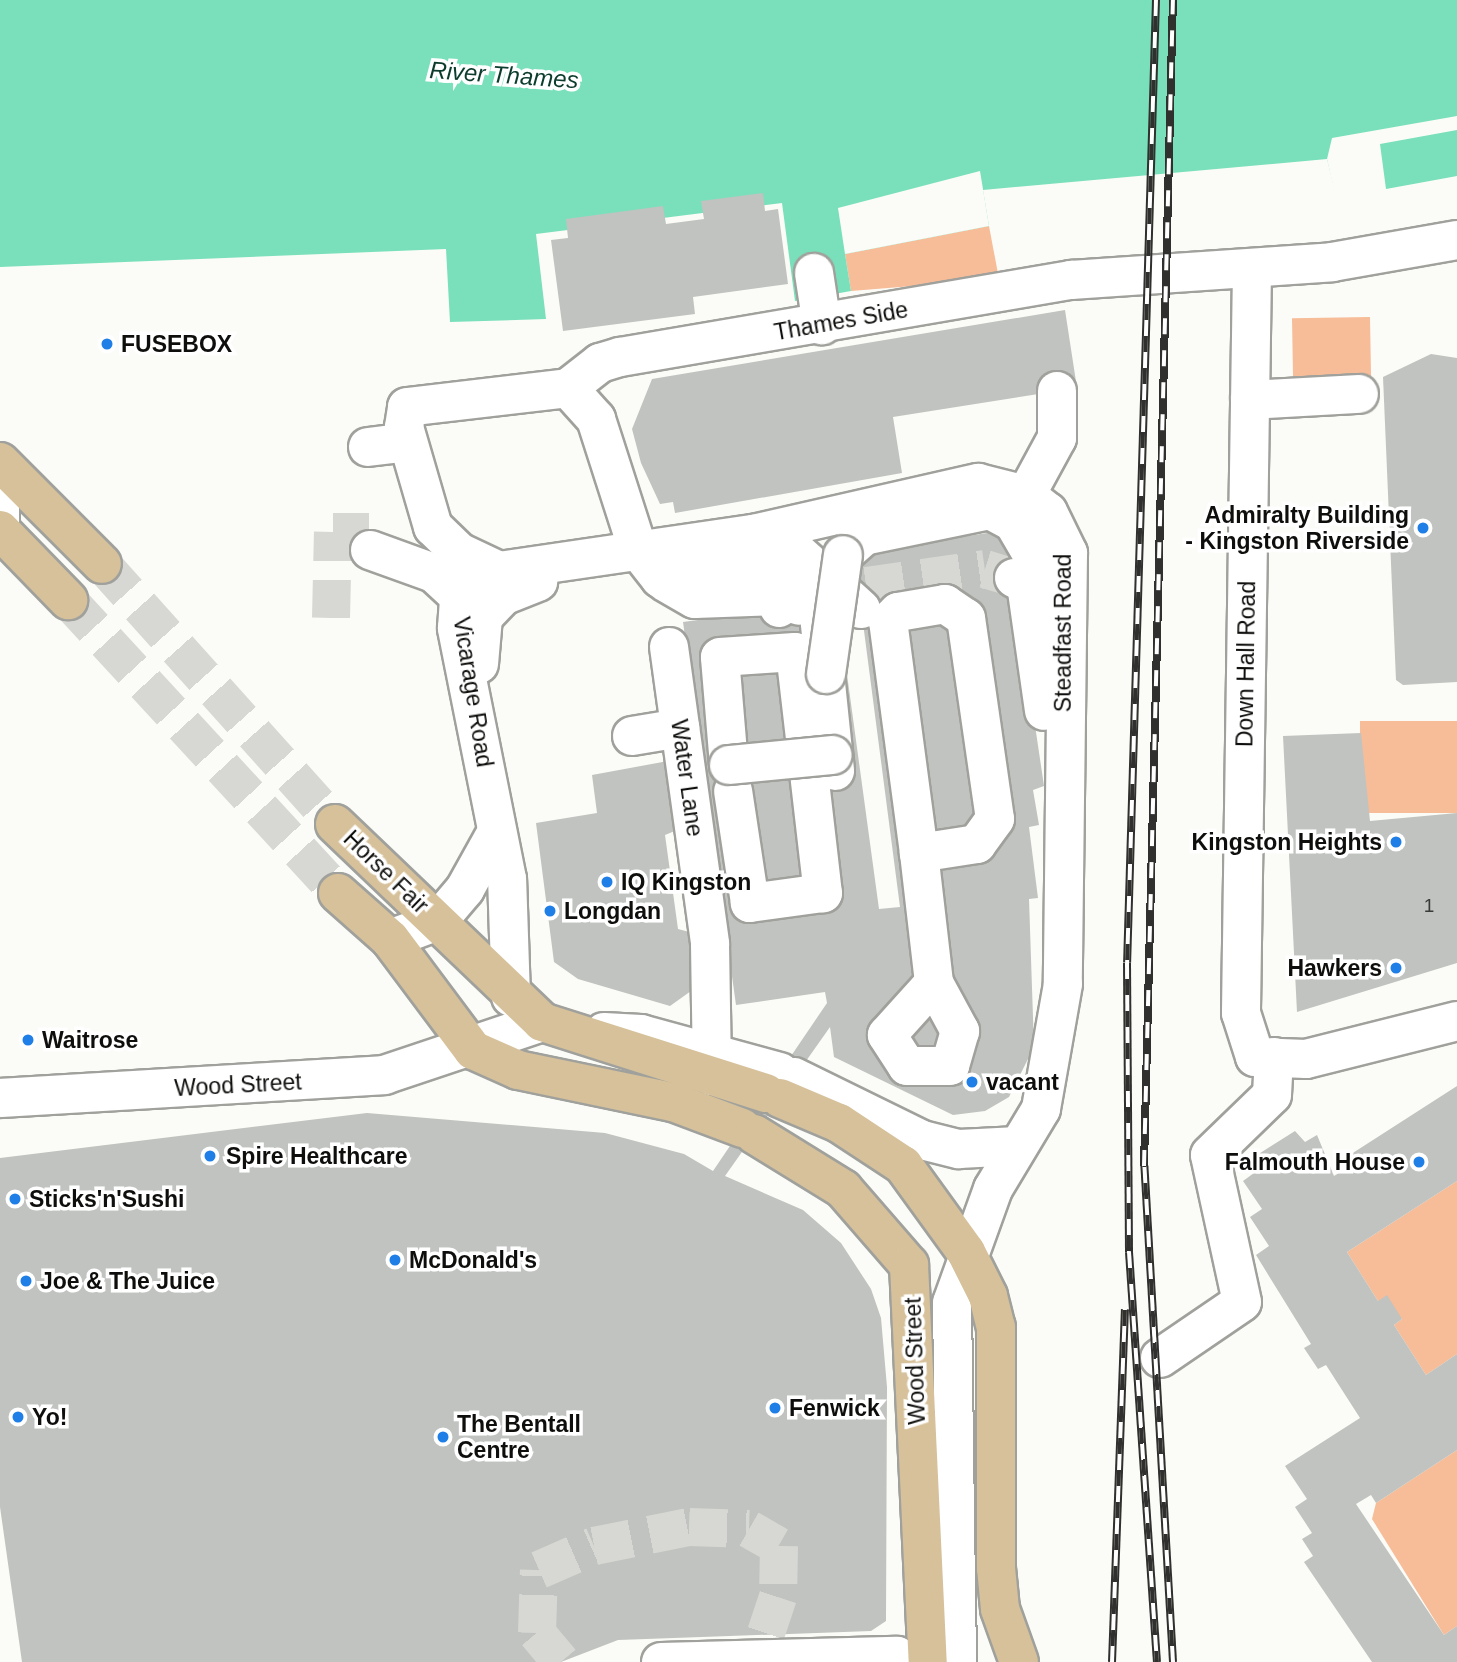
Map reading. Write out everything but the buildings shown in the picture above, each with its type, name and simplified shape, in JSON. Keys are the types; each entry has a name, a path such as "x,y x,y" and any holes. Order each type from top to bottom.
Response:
{"main road":[{"path":"0,462 102,564"},
{"path":"0,530 68,600"},
{"name":"Horse Fair","path":"335,824 438,921 512,997 551,1026"},
{"name":"Horse Fair","path":"338,893 390,939 473,1050"},
{"path":"551,1026 713,1065 780,1085 903,1165 966,1252 996,1327 996,1568 1000,1609 1019,1662"},
{"name":"Wood Street","path":"473,1050 518,1070 673,1102 748,1131 844,1189 909,1265 928,1662"}],"street":[{"name":"Thames Side","path":"568,388 600,363 620,357 822,325 1031,287 1252,269 1457,240"},
{"name":"Down Hall Road","path":"1252,269 1240,968 1241,1013 1264,1057"},
{"path":"814,273 822,325"},
{"path":"459,552 433,527 408,442 407,407 438,398 568,388 596,419 626,496 649,568"},
{"path":"1026,495 1057,438 1057,391"},
{"path":"1250,400 1359,394"},
{"path":"368,447 408,442"},
{"path":"0,476 0,522"},
{"name":"Steadfast Road","path":"499,571 649,568 752,534 978,483 1026,495 1048,512 1068,553 1062,681 1065,830 1056,1046 1041,1109 1018,1146"},
{"path":"829,561 864,536 990,510 1013,522 1044,575 1062,681"},
{"path":"752,534 785,541 829,561 866,615 919,853 934,983"},
{"path":"459,596 435,573 370,541 459,552 499,571"},
{"path":"731,778 834,767 826,674 829,561"},
{"path":"478,723 482,617 503,596 649,568 763,565 787,576 785,603"},
{"name":"Vicarage Road","path":"499,571 459,596 457,628 478,723 495,835 507,878 512,997"},
{"path":"1014,578 1026,584 1065,830"},
{"path":"893,739 888,622 898,612 945,604 966,618 995,819 977,844 919,853"},
{"name":"Water Lane","path":"669,647 710,944 713,1065"},
{"path":"795,652 823,893 750,903 731,778 720,657 795,652"},
{"path":"632,736 680,728"},
{"path":"390,939 438,921 465,890 495,835"},
{"path":"1160,1358 1242,1302 1210,1155 1272,1095 1264,1057 1306,1059 1457,1021"},
{"name":"Wood Street","path":"0,1098 372,1076 473,1050 551,1026"},
{"path":"780,1085 922,1140 959,1149 1018,1146"},
{"name":"Wood Street","path":"957,1662 948,1335 966,1252 1018,1146"},
{"path":"661,1662 897,1656 905,1662"}],"shaded area":[{"path":"989,226 999,279 851,291 845,254"},
{"path":"1370,317 1371,385 1293,386 1292,318"},
{"path":"1360,721 1457,721 1457,813 1360,813"},
{"path":"1457,1181 1457,1354 1426,1375 1394,1325 1402,1319 1378,1301 1347,1252"},
{"path":"1457,1450 1457,1626 1444,1635 1372,1519 1376,1503"}],"water":[{"name":"River Thames","path":"0,0 1457,0 1457,193 1338,203 1327,159 983,190 989,226 845,254 851,291 795,301 782,203 536,234 546,319 450,322 446,249 0,267"}],"pier":[{"path":"1457,116 1457,130 1380,144 1386,189 1457,176 1457,196 1356,215 1338,207 1327,159 1332,138"},
{"path":"980,171 989,226 845,254 838,208"}],"tunnel":[{"path":"331,618 333,532 369,532"},
{"path":"102,564 335,824"},
{"path":"871,621 866,586 985,569 1014,578"},
{"path":"68,600 338,893"},
{"path":"561,1662 537,1633 539,1570 594,1546 689,1527 749,1529 779,1546 778,1597 758,1657"}],"railway":[{"path":"1156,0 1127,963 1129,1252 1157,1662"},
{"path":"1173,0 1144,1166 1173,1662"},
{"path":"1112,1662 1125,1309"}],"place":[{"name":"FUSEBOX","path":"107,344"},
{"name":"Admiralty Building - Kingston Riverside","path":"1423,528"},
{"name":"Kingston Heights","path":"1396,842"},
{"name":"IQ Kingston","path":"607,882"},
{"name":"Longdan","path":"550,911"},
{"name":"Hawkers","path":"1396,968"},
{"name":"Waitrose","path":"28,1040"},
{"name":"vacant","path":"972,1082"},
{"name":"Spire Healthcare","path":"210,1156"},
{"name":"Falmouth House","path":"1419,1162"},
{"name":"Sticks'n'Sushi","path":"15,1199"},
{"name":"McDonald's","path":"395,1260"},
{"name":"Joe & The Juice","path":"26,1281"},
{"name":"Fenwick","path":"775,1408"},
{"name":"Yo!","path":"18,1417"},
{"name":"The Bentall Centre","path":"443,1437"}]}
